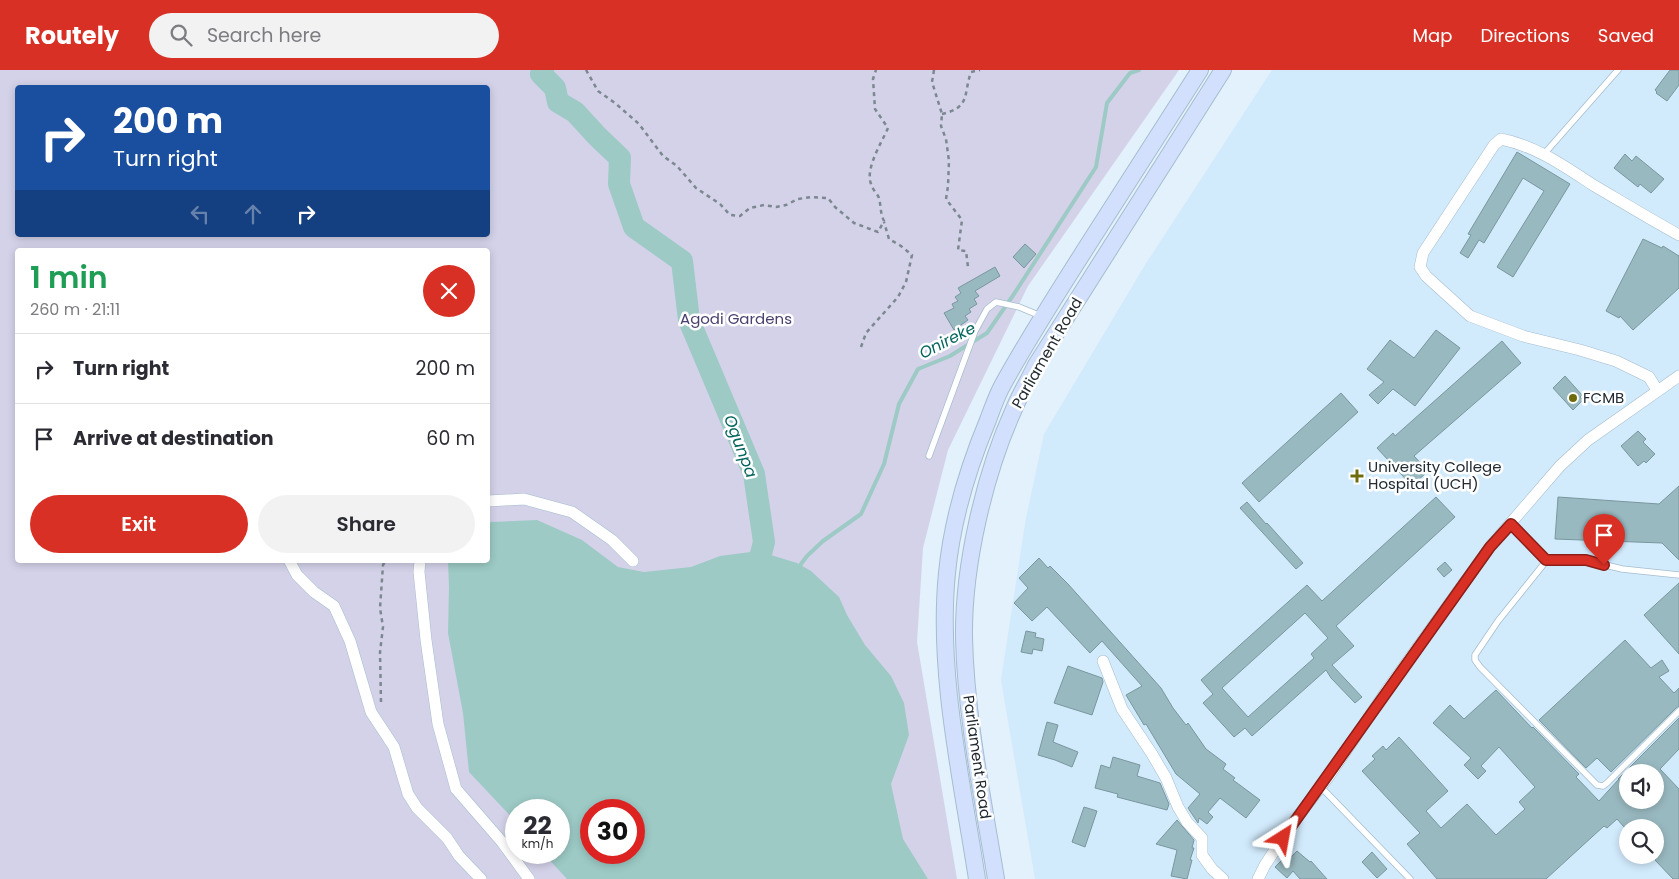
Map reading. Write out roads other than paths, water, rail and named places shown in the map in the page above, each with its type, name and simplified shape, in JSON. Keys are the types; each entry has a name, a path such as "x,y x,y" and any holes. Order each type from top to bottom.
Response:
{"main road":[{"name":"Parliament Road","path":"978,879 950,705 945,632 947,572 966,480 1000,389 1042,317 1200,70"},
{"name":"Parliament Road","path":"996,879 971,728 964,636 967,589 982,500 997,452 1014,410 1036,365 1223,70"}],"street":[{"path":"1657,390 1649,378 1616,361 1523,336 1470,316 1426,276 1420,267 1422,253 1494,145 1501,139 1517,142 1544,154 1679,236"},
{"path":"1258,879 1265,865 1387,690 1490,547 1560,466 1588,440 1679,376"},
{"path":"490,502 524,499 572,512 612,540 633,561"},
{"path":"291,563 297,575 314,592 334,606 350,641 371,712 394,747 408,794 412,801 447,838 459,856 480,879"},
{"path":"420,563 425,630 438,724 456,789 502,842 529,879"},
{"path":"1103,661 1122,708 1161,770 1187,822 1202,838 1202,855 1212,869 1223,879"}],"lane":[{"path":"1544,154 1618,70"},
{"path":"929,456 975,331 986,309 996,302 1019,307 1042,317"},
{"path":"1511,524 1546,560 1586,560 1622,569 1679,575"},
{"path":"1546,560 1498,621 1475,656 1475,660 1480,667 1597,785 1603,786 1607,783 1679,711"},
{"path":"1320,786 1410,879"}],"waterway":[{"name":"Ogunpa","path":"543,70 541,74 555,88 558,102 575,112 620,158 619,184 634,227 682,261 689,320 754,474 764,542 754,581"},
{"name":"Onireke","path":"798,568 807,556 823,541 861,514 884,464 899,404 918,369 950,356 987,333 1014,294 1096,167 1107,103 1130,73 1139,70"}],"place":[{"name":"FCMB","path":"1573,398"},
{"name":"University College Hospital (UCH)","path":"1357,476"}],"park label":[{"name":"Agodi Gardens","path":"736,319"}]}
